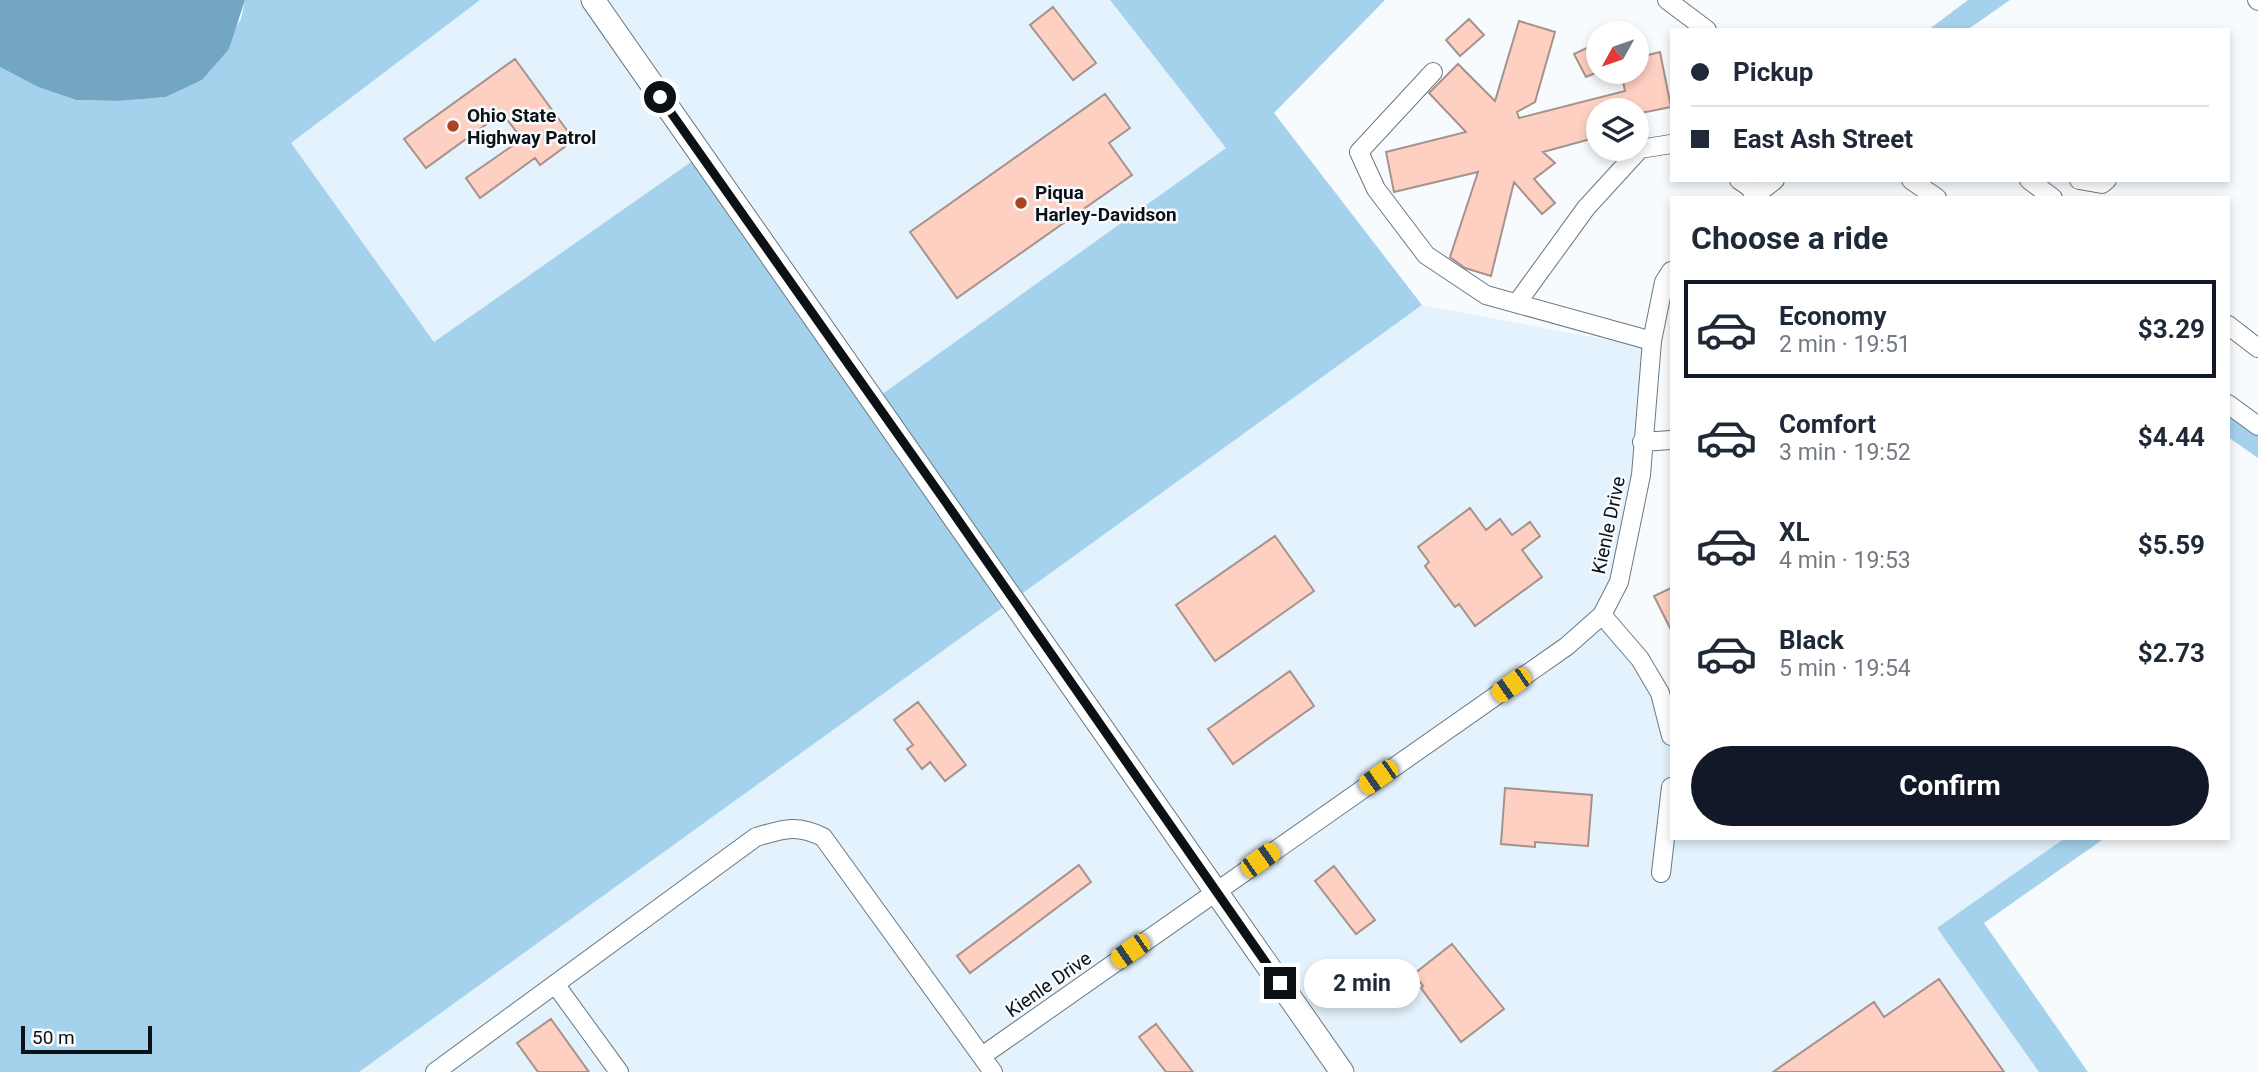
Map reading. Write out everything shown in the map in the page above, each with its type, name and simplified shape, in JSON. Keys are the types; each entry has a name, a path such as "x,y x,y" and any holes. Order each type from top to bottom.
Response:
{"main road":[{"path":"593,0 1342,1072"}],"street":[{"path":"1667,0 1704,28"},
{"path":"1433,72 1359,152 1376,190 1426,255 1486,295 1652,341"},
{"path":"1517,303 1586,208 1640,149 1670,144"},
{"path":"1741,182 1756,196 1773,182"},
{"path":"1914,182 1934,196"},
{"path":"2032,182 2050,196"},
{"name":"Kienle Drive","path":"982,1056 1567,646 1602,615 1619,582 1641,475 1652,341 1664,282 1670,273"},
{"path":"2230,327 2258,348"},
{"path":"2230,405 2258,426"},
{"path":"1642,442 1670,440"},
{"path":"1602,615 1640,659 1660,693 1670,732"},
{"path":"1661,873 1670,796"},
{"path":"435,1072 756,837 786,828 805,828 823,837 993,1072"},
{"path":"555,984 619,1072"}],"shaded area":[{"path":"0,0 245,0 229,49 202,80 166,97 119,101 76,100 38,87 0,67"},
{"path":"245,0 480,0 291,143 434,342 701,155 874,400 1226,148 1110,0 1385,0 1274,113 1422,305 359,1072 0,1072 0,67 38,87 76,100 119,101 166,97 202,80 241,19"},
{"path":"480,0 1110,0 1226,148 874,401 701,155 434,342 290,143"},
{"path":"1968,0 2010,0 1970,28 1931,28"},
{"path":"1422,305 1651,348 1641,475 1602,615 1640,659 1670,734 1670,840 2062,840 1937,928 2039,1072 359,1072"},
{"path":"2230,405 2258,426 2258,458 2230,438"},
{"path":"2062,840 2102,840 1984,923 2088,1072 2039,1072 1937,928"}],"building":[{"path":"1053,7 1096,63 1073,80 1030,25"},
{"path":"1469,19 1484,35 1460,56 1446,40"},
{"path":"1519,21 1555,32 1535,102 1517,112 1519,118 1586,101 1586,140 1543,152 1555,163 1534,179 1555,203 1542,214 1514,182 1491,276 1465,268 1450,257 1478,172 1394,192 1386,152 1466,132 1429,93 1458,64 1495,101"},
{"path":"1586,48 1586,77 1574,54"},
{"path":"1660,52 1670,107 1649,111 1649,98 1598,98 1625,91 1624,84 1649,84 1649,55"},
{"name":"Ohio State Highway Patrol","path":"515,59 574,140 540,165 535,158 480,198 466,178 522,139 502,113 426,168 404,139"},
{"name":"Piqua Harley-Davidson","path":"1105,94 1130,128 1109,143 1132,175 957,298 910,232"},
{"path":"1470,508 1486,530 1500,519 1512,535 1530,522 1540,536 1522,550 1542,577 1475,626 1459,604 1455,607 1425,566 1429,562 1418,547"},
{"path":"1275,536 1314,591 1215,661 1176,605"},
{"path":"1670,588 1670,628 1654,596"},
{"path":"1290,671 1314,706 1233,764 1208,729"},
{"path":"918,702 966,765 945,781 930,762 922,769 907,749 913,745 894,720"},
{"path":"1505,788 1592,795 1588,846 1535,842 1535,847 1501,844"},
{"path":"1079,865 1091,882 970,973 957,956"},
{"path":"1334,866 1375,920 1356,934 1315,881"},
{"path":"1452,944 1504,1009 1461,1042 1421,988 1423,986 1414,974"},
{"path":"1939,979 2004,1072 1773,1072 1874,1002 1884,1017"},
{"path":"551,1019 589,1072 538,1072 517,1043"},
{"path":"1156,1024 1193,1072 1166,1072 1139,1037"}],"place":[{"name":"Ohio State Highway Patrol","path":"453,126"},
{"name":"Piqua Harley-Davidson","path":"1021,203"}],"route":[{"path":"660,97 1093,712 1280,983"}]}
